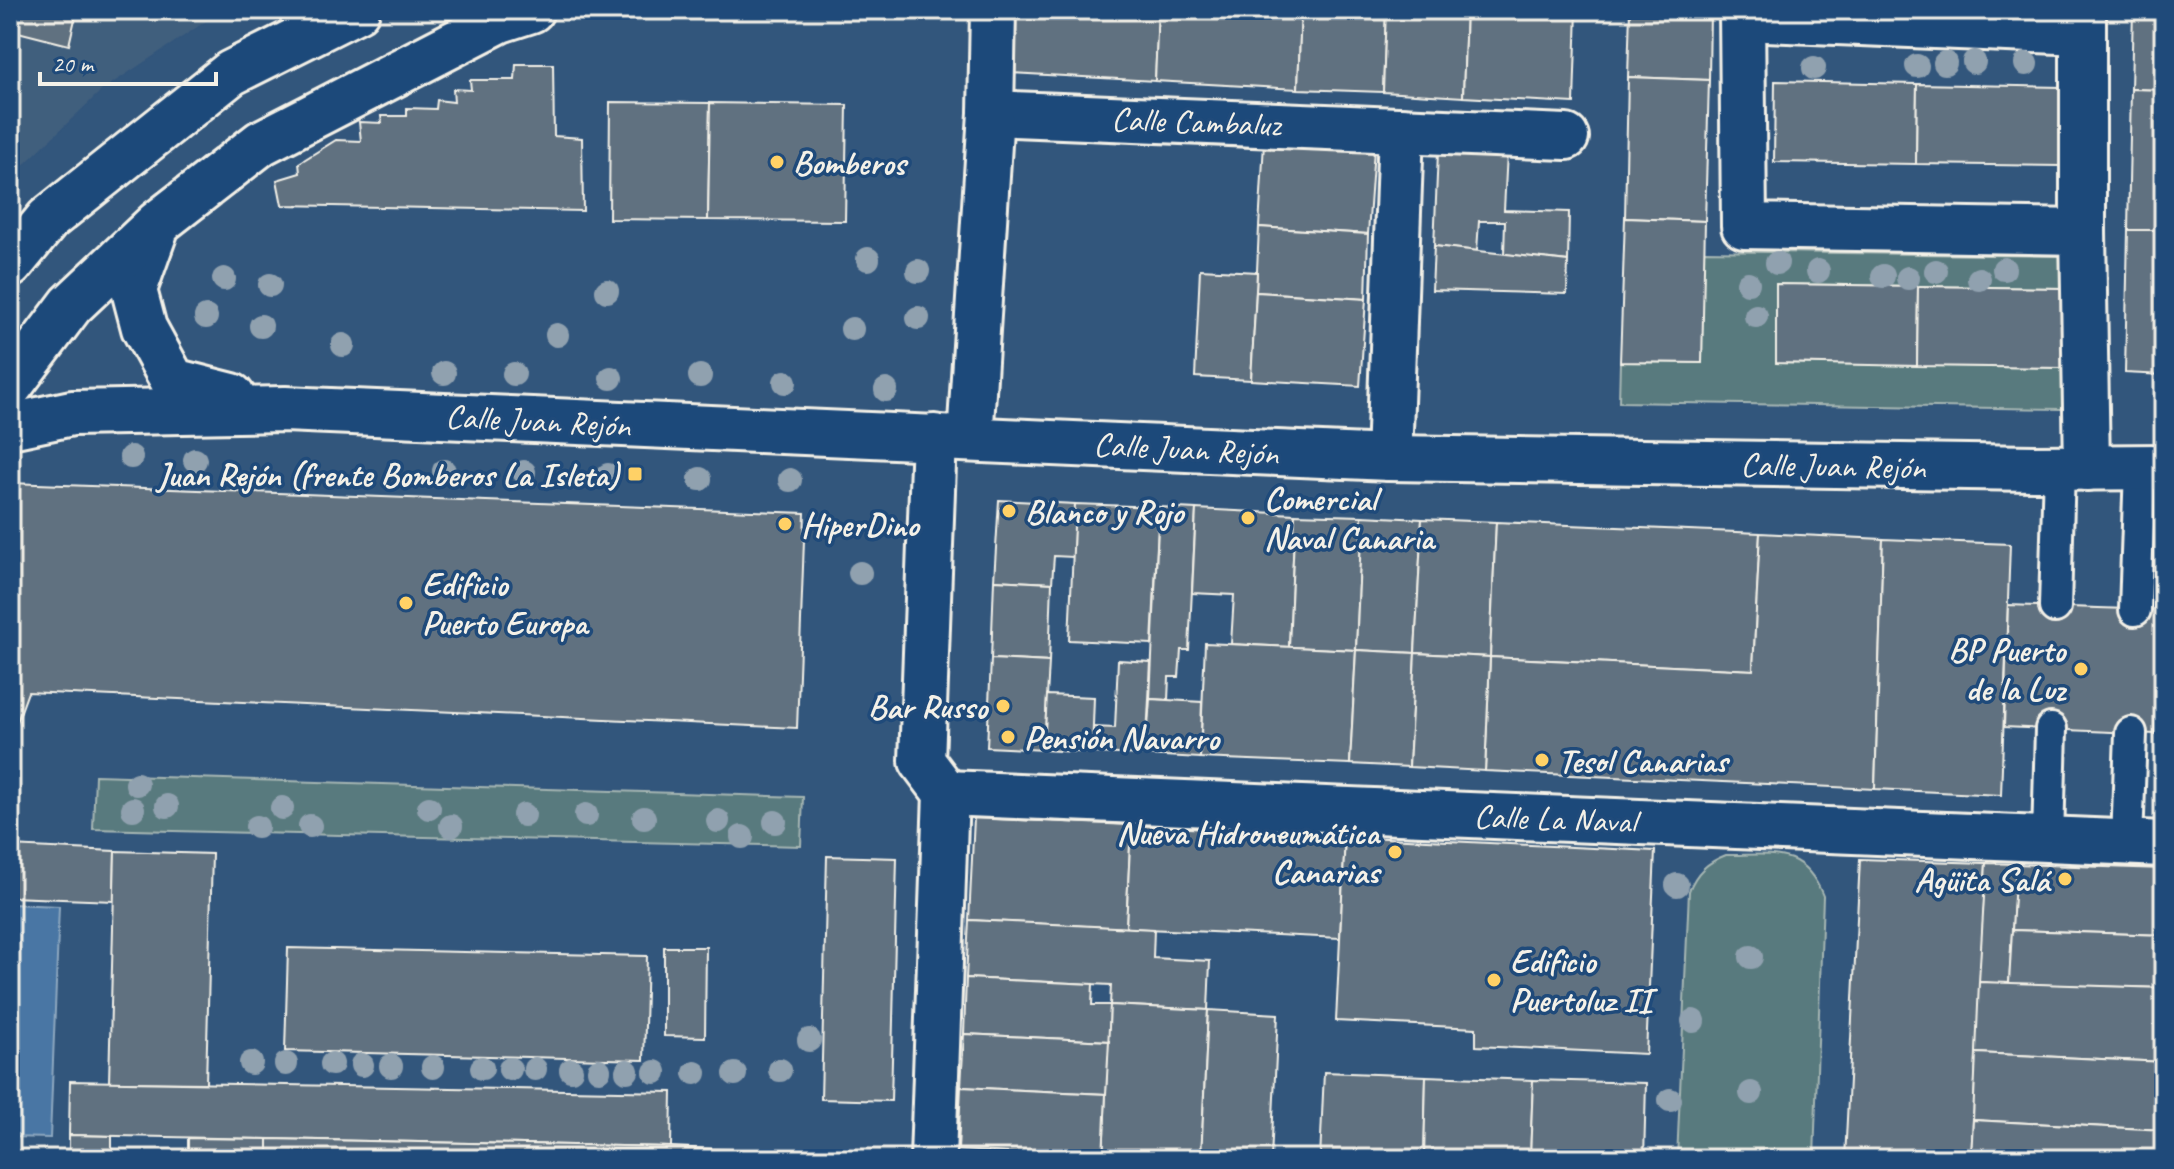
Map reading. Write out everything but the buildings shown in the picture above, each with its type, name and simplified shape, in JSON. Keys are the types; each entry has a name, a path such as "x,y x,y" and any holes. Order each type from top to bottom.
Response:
{"street":[{"path":"10,265 48,219 231,73 357,10"},
{"path":"10,386 71,305 158,223 261,143 500,20 531,10"},
{"path":"933,1159 946,793 922,761 952,438 991,113 993,10"},
{"path":"2073,468 2083,232 2083,21 1742,14 1744,226 2083,232"},
{"name":"Calle Cambaluz","path":"991,113 1566,137"},
{"path":"1389,458 1401,130"},
{"name":"Calle Juan Rejón","path":"158,223 134,290 144,328 173,381 285,409"},
{"name":"Calle Juan Rejón","path":"10,426 72,413 285,409 1389,458 2152,468"},
{"name":"Calle La Naval","path":"946,793 2146,843"}],"lane":[{"path":"2055,607 2073,468"},
{"path":"2135,610 2152,468"},
{"path":"2048,839 2051,729"},
{"path":"2131,733 2146,843"}],"shaded area":[{"path":"10,10 223,10 102,90 10,178"},
{"path":"10,904 59,906 50,1138 10,1137"}],"green space":[{"path":"1703,251 2063,256 2063,288 1776,284 1776,363 2062,368 2062,409 1619,402 1620,362 1702,363"},
{"path":"95,775 803,797 801,846 93,829"},
{"path":"1726,855 1772,855 1796,861 1806,868 1823,896 1814,1159 1677,1159 1689,891 1703,868"}],"place":[{"name":"Bomberos","path":"777,162"},
{"name":"Juan Rejón (frente Bomberos La Isleta)","path":"635,474"},
{"name":"Blanco y Rojo","path":"1009,511"},
{"name":"Comercial Naval Canaria","path":"1248,518"},
{"name":"HiperDino","path":"785,524"},
{"name":"Edificio Puerto Europa","path":"406,603"},
{"name":"BP Puerto de la Luz","path":"2081,669"},
{"name":"Bar Russo","path":"1003,706"},
{"name":"Pensión Navarro","path":"1008,737"},
{"name":"Tesol Canarias","path":"1542,760"},
{"name":"Nueva Hidroneumática Canarias","path":"1395,852"},
{"name":"Agüita Salá","path":"2065,879"},
{"name":"Edificio Puertoluz II","path":"1494,980"}]}
